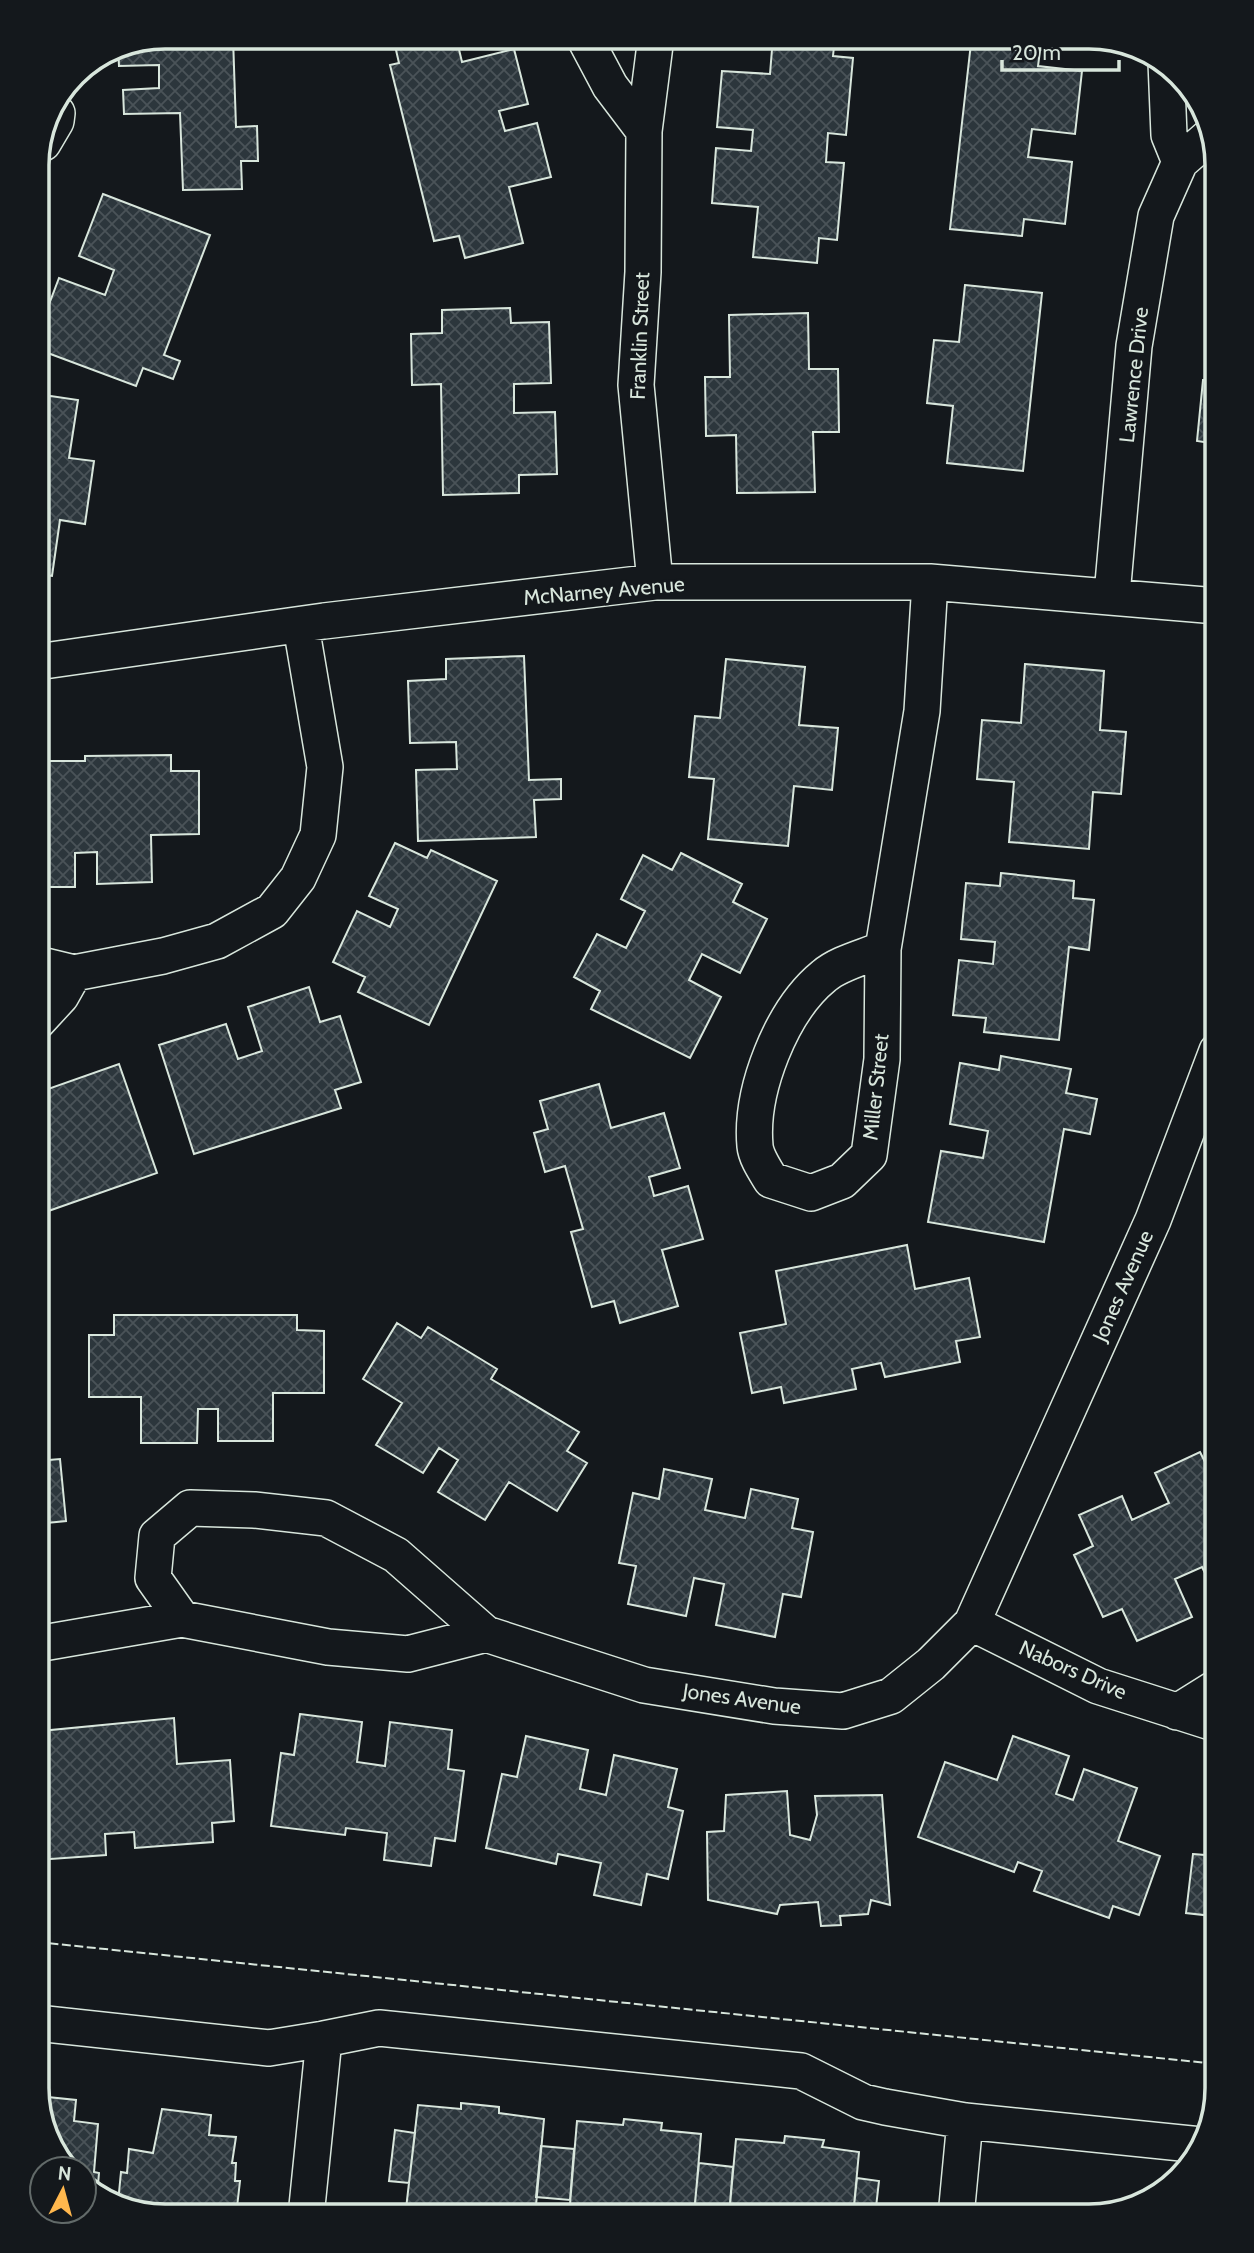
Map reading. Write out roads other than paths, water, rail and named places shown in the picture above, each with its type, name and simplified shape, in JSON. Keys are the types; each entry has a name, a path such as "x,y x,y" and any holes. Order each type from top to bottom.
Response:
{"street":[{"path":"590,49 610,86 644,131"},
{"name":"Franklin Street","path":"654,49 644,131 643,272 636,385 655,582"},
{"path":"1167,79 1169,135 1180,162"},
{"name":"Lawrence Drive","path":"1112,594 1134,346 1156,216 1180,162 1202,142"},
{"name":"McNarney Avenue","path":"49,660 655,582 930,582 1112,594 1205,605"},
{"name":"Miller Street","path":"883,949 825,975 793,1008 772,1053 757,1103 755,1149 771,1180 811,1193 842,1181 869,1155 882,1059 883,949 922,711 930,582"},
{"path":"49,967 74,973 163,956 217,941 272,911 298,878 318,835 325,767 301,626"},
{"path":"49,1009 61,996 74,973"},
{"name":"Jones Avenue","path":"182,1619 153,1578 157,1536 190,1508 254,1510 326,1518 396,1555 486,1634 644,1685 774,1706 843,1711 891,1696 931,1664 972,1623 1153,1220 1205,1083"},
{"path":"49,1642 182,1619 328,1647 408,1654 486,1634"},
{"name":"Nabors Drive","path":"972,1623 1098,1686 1205,1720"},
{"path":"1177,1712 1205,1695"},
{"path":"49,2025 270,2048 379,2028 801,2071 863,2102 965,2121 1191,2144"},
{"path":"307,2204 324,2039"},
{"path":"957,2204 965,2121"}]}
